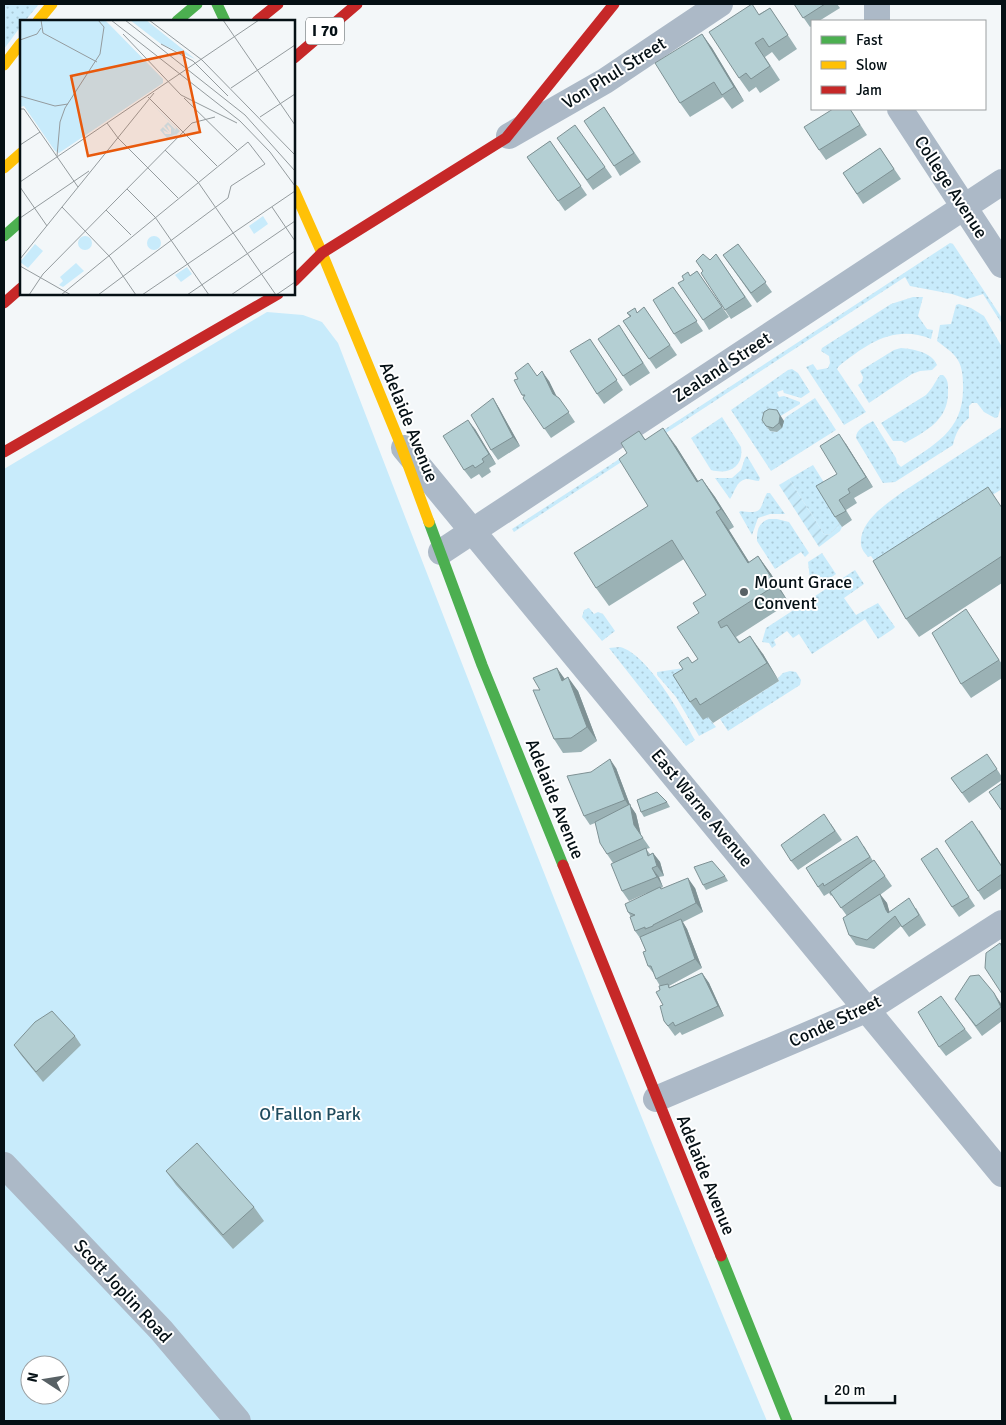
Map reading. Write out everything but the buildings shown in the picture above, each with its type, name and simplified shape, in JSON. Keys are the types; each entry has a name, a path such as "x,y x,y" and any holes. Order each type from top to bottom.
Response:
{"main road":[{"path":"39,20 52,4"},
{"path":"178,20 197,4"},
{"path":"217,4 225,20"},
{"path":"258,20 278,4"},
{"name":"I 70","path":"295,57 357,4"},
{"path":"295,280 322,253 506,138 614,4"},
{"path":"4,65 20,44"},
{"path":"4,168 20,154"},
{"name":"Adelaide Avenue","path":"295,192 400,443 482,665 787,1421"},
{"path":"4,236 20,222"},
{"path":"4,303 20,289"},
{"path":"4,452 276,295"}],"street":[{"name":"Von Phul Street","path":"506,138 605,82 720,4"},
{"path":"876,4 877,20"},
{"name":"College Avenue","path":"901,110 1002,265"},
{"name":"Zealand Street","path":"441,552 1002,182"},
{"name":"East Warne Avenue","path":"400,443 1002,1174"},
{"name":"Conde Street","path":"656,1099 868,1009 1002,923"},
{"name":"Scott Joplin Road","path":"4,1165 161,1330 238,1421"}],"green space":[{"path":"4,4 39,4 26,20 20,20 20,27 4,49"},
{"path":"950,243 953,244 1002,318 1002,324 983,294 967,299 952,294 910,286 905,277 514,532 512,529"},
{"path":"913,297 923,297 918,316 927,329 933,330 931,339 918,335 893,335 860,350 839,366 837,369 866,412 844,425 806,367 813,364 817,370 828,368 830,363 829,356 821,351 822,348 891,304"},
{"path":"959,304 971,308 984,316 1002,347 1002,402 998,417 995,418 984,412 977,403 972,403 969,406 969,418 958,430 953,445 895,482 883,483 856,435 862,428 873,421 901,467 935,443 953,426 962,402 962,370 955,356 937,341 940,325 951,324 956,305"},
{"name":"O'Fallon Park","path":"267,312 303,315 322,322 338,343 602,1019 767,1421 4,1421 4,469"},
{"path":"901,348 927,354 937,365 932,370 912,374 869,403 858,385 862,382 863,377 860,371 894,350"},
{"path":"792,369 798,373 810,392 801,398 784,393 783,390 777,392 779,397 784,396 800,402 800,404 766,425 770,431 777,432 786,417 815,398 836,430 771,471 731,410"},
{"path":"940,375 943,375 946,379 948,388 947,402 940,418 921,434 905,443 893,441 881,423 926,395"},
{"path":"722,417 741,447 741,454 738,464 734,468 718,471 711,470 691,438"},
{"path":"1002,427 1002,489 878,566 871,556 868,557 862,548 862,536 864,528 875,514 901,493"},
{"path":"747,456 760,478 759,481 743,480 738,484 730,499 715,478 732,478 741,470"},
{"path":"813,465 830,492 840,523 829,535 824,534 789,479"},
{"path":"789,479 824,534 829,535 840,523 842,527 840,531 819,547 779,485"},
{"path":"767,493 770,493 785,514 770,514 758,518 752,535 739,512 758,511"},
{"path":"769,519 789,522 809,553 805,557 801,552 775,569 757,541 759,527"},
{"path":"822,553 836,574 815,587 810,579 808,562"},
{"path":"855,570 864,584 844,598 856,615 878,603 895,627 893,629 878,639 865,619 812,654 799,634 793,638 787,631 774,640 776,645 772,648 769,643 762,642 766,628"},
{"path":"589,608 594,614 598,612 603,614 615,631 602,641 582,617 584,610"},
{"path":"620,647 631,652 652,673 672,701 695,740 686,746 609,648"},
{"path":"684,668 708,717 716,727 699,736 676,697 657,675 657,672"},
{"path":"796,672 801,680 800,685 728,731 720,719 779,681 778,678 783,673"}],"traffic: fast":[{"path":"178,20 197,4"},
{"path":"217,4 225,20"},
{"path":"4,236 20,222"},
{"path":"429,522 482,665 563,865"},
{"path":"721,1256 787,1421"}],"traffic: slow":[{"path":"39,20 52,4"},
{"path":"4,65 20,44"},
{"path":"4,168 20,154"},
{"path":"295,192 322,253"},
{"path":"322,253 400,443 429,522"}],"traffic: jam":[{"path":"258,20 278,4"},
{"path":"295,57 357,4"},
{"path":"295,280 322,253 506,138 614,4"},
{"path":"4,303 20,289"},
{"path":"4,452 276,295"},
{"path":"563,865 721,1256"}],"place":[{"name":"Mount Grace Convent","path":"744,592"}]}
